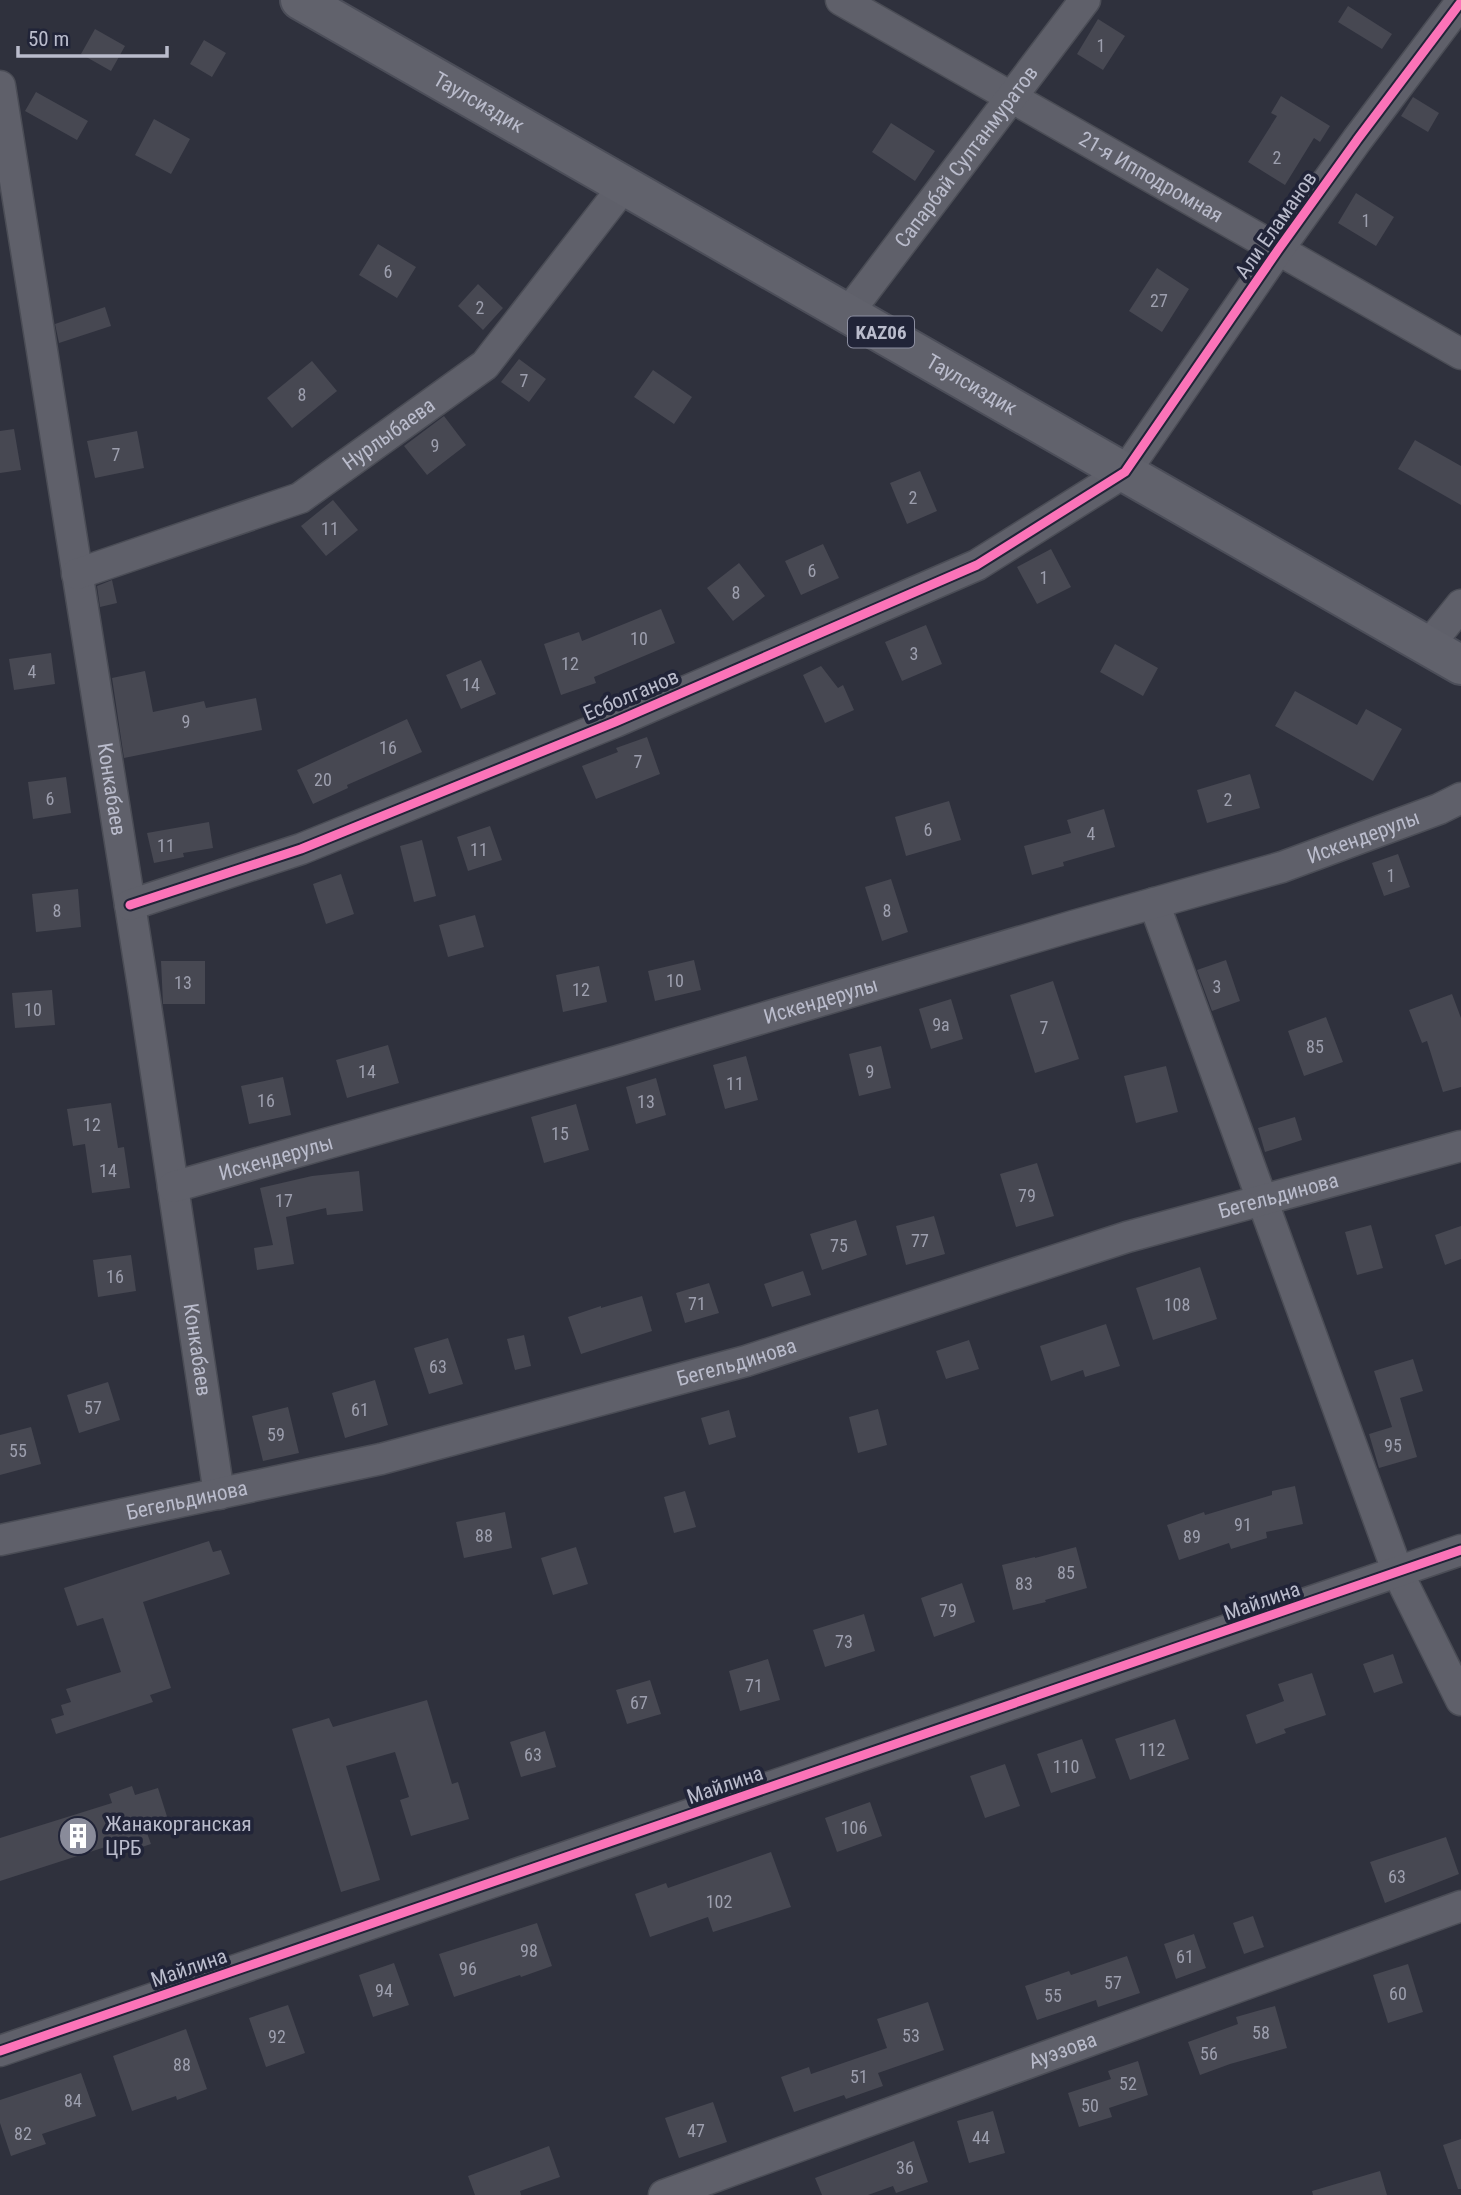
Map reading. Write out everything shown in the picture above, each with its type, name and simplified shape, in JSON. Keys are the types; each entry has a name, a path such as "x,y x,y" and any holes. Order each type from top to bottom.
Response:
{"main road":[{"name":"Таулсиздик","path":"300,0 1461,665"}],"street":[{"name":"21-я Ипподромная","path":"841,0 1461,355"},
{"name":"Сапарбай Султанмуратов","path":"848,313 1085,0"},
{"name":"Али Еламанов","path":"1125,472 1278,250 1461,2"},
{"name":"Конкабаев","path":"0,86 130,905 219,1494"},
{"name":"Нурлыбаева","path":"77,574 300,498 485,365 624,186"},
{"name":"Есболганов","path":"130,905 301,849 615,722 977,565 1125,472"},
{"path":"1428,646 1461,605"},
{"name":"Искендерулы","path":"173,1187 618,1061 1282,867 1461,799"},
{"path":"1154,903 1398,1573 1461,1700"},
{"name":"Бегельдинова","path":"0,1540 381,1459 746,1361 1127,1237 1461,1146"},
{"name":"Майлина","path":"0,2051 1461,1550"},
{"name":"Ауэзова","path":"664,2195 1461,1906"}],"building":[{"path":"1348,6 1392,34 1382,49 1338,22"},
{"path":"1098,19 1125,36 1103,70 1077,54"},
{"path":"95,29 125,46 111,71 81,54"},
{"path":"204,40 226,53 212,77 190,64"},
{"path":"36,92 88,121 77,140 25,111"},
{"path":"1281,96 1330,126 1320,142 1314,138 1285,185 1248,162 1277,116 1271,113"},
{"path":"1413,97 1439,113 1428,132 1401,116"},
{"path":"154,119 190,139 171,174 135,155"},
{"path":"891,123 935,151 915,181 872,152"},
{"path":"1356,193 1394,217 1376,246 1338,223"},
{"path":"378,244 416,267 397,298 359,275"},
{"path":"1157,268 1189,289 1162,332 1129,311"},
{"path":"478,284 503,308 483,330 458,306"},
{"path":"105,307 111,326 59,343 55,324"},
{"path":"519,359 546,379 529,402 501,382"},
{"path":"312,361 337,391 292,428 267,398"},
{"path":"653,370 692,397 674,424 634,397"},
{"path":"444,416 466,445 427,475 404,446"},
{"path":"14,429 21,470 0,473 0,431"},
{"path":"137,431 144,468 95,478 87,441"},
{"path":"1415,440 1461,466 1461,505 1398,469"},
{"path":"920,471 937,511 907,524 890,483"},
{"path":"333,500 358,530 326,556 301,526"},
{"path":"823,544 839,578 801,595 785,561"},
{"path":"1051,549 1071,587 1037,604 1017,567"},
{"path":"739,563 765,596 733,621 707,588"},
{"path":"112,580 117,603 100,607 97,586"},
{"path":"661,609 675,643 594,677 596,683 561,695 544,644 579,632 582,641"},
{"path":"926,625 942,664 902,681 885,642"},
{"path":"1115,644 1158,668 1143,696 1100,672"},
{"path":"51,653 55,684 14,690 9,659"},
{"path":"481,660 496,694 461,709 446,675"},
{"path":"821,666 838,688 843,685 854,710 825,723 803,675"},
{"path":"145,671 153,712 204,701 206,708 256,698 262,730 124,758 112,678"},
{"path":"1295,691 1357,725 1366,709 1402,729 1373,781 1275,726"},
{"path":"407,719 422,752 347,785 348,788 313,804 297,770"},
{"path":"647,737 660,774 596,799 582,766 618,752 616,748"},
{"path":"1250,774 1260,808 1207,823 1197,790"},
{"path":"66,777 71,813 33,819 28,782"},
{"path":"949,801 961,840 906,856 895,817"},
{"path":"1104,809 1115,847 1063,862 1064,866 1032,875 1024,846 1071,833 1067,820"},
{"path":"209,822 213,848 183,853 184,857 154,863 147,833"},
{"path":"490,826 502,860 468,871 457,837"},
{"path":"422,840 436,896 414,902 400,846"},
{"path":"1398,854 1410,887 1384,896 1372,863"},
{"path":"341,874 354,914 326,924 313,884"},
{"path":"891,879 908,932 882,941 865,887"},
{"path":"78,889 81,927 36,932 32,894"},
{"path":"475,915 484,947 448,957 439,925"},
{"path":"694,960 701,990 655,1001 648,971"},
{"path":"1226,960 1240,1001 1212,1011 1197,970"},
{"path":"161,961 205,961 205,1004 163,1004"},
{"path":"599,966 607,1002 563,1012 556,975"},
{"path":"1053,981 1079,1059 1035,1073 1010,995"},
{"path":"52,990 55,1025 15,1028 12,993"},
{"path":"1452,994 1461,1018 1461,1087 1443,1092 1427,1041 1422,1043 1409,1010"},
{"path":"951,999 963,1039 931,1049 919,1009"},
{"path":"1326,1017 1343,1062 1304,1076 1288,1031"},
{"path":"388,1045 399,1083 347,1098 336,1060"},
{"path":"881,1046 891,1088 859,1096 849,1054"},
{"path":"746,1056 758,1100 725,1109 713,1065"},
{"path":"1166,1066 1178,1112 1136,1123 1124,1076"},
{"path":"283,1077 291,1115 249,1124 241,1086"},
{"path":"656,1078 666,1115 636,1124 626,1087"},
{"path":"111,1103 118,1148 124,1147 130,1188 92,1193 85,1144 73,1146 67,1109"},
{"path":"576,1104 589,1150 544,1163 531,1117"},
{"path":"1295,1117 1302,1140 1265,1152 1258,1128"},
{"path":"1037,1163 1054,1216 1016,1227 1000,1174"},
{"path":"359,1171 363,1211 327,1215 326,1208 286,1217 294,1264 257,1270 254,1248 273,1245 260,1188 312,1176"},
{"path":"934,1216 945,1254 906,1265 896,1226"},
{"path":"856,1220 867,1255 822,1270 810,1234"},
{"path":"1371,1225 1383,1268 1357,1275 1345,1232"},
{"path":"1461,1226 1461,1259 1445,1265 1435,1235"},
{"path":"131,1255 136,1291 98,1297 93,1260"},
{"path":"1200,1267 1217,1319 1153,1340 1136,1288"},
{"path":"803,1271 811,1295 772,1307 764,1284"},
{"path":"709,1283 719,1313 685,1323 676,1293"},
{"path":"642,1296 652,1331 581,1354 568,1317"},
{"path":"1106,1324 1120,1366 1085,1377 1083,1370 1051,1381 1040,1346"},
{"path":"524,1335 531,1366 515,1370 507,1339"},
{"path":"448,1338 463,1384 429,1394 414,1348"},
{"path":"969,1340 979,1369 946,1379 936,1351"},
{"path":"1413,1359 1423,1391 1400,1398 1417,1457 1379,1468 1369,1434 1392,1427 1374,1371"},
{"path":"375,1380 388,1425 345,1438 332,1393"},
{"path":"108,1382 120,1420 79,1433 67,1395"},
{"path":"288,1407 299,1453 263,1461 252,1416"},
{"path":"878,1409 887,1445 858,1453 849,1417"},
{"path":"729,1410 736,1437 709,1445 701,1418"},
{"path":"31,1427 41,1464 0,1475 0,1435"},
{"path":"1295,1486 1303,1524 1266,1532 1267,1538 1231,1549 1229,1543 1179,1560 1167,1525"},
{"path":"685,1491 696,1527 674,1533 664,1497"},
{"path":"505,1512 512,1548 464,1558 456,1522"},
{"path":"209,1541 213,1552 221,1550 230,1574 143,1602 171,1688 150,1695 153,1702 56,1734 51,1719 64,1715 61,1705 71,1702 66,1689 121,1672 103,1618 77,1626 64,1588"},
{"path":"576,1547 588,1584 553,1595 541,1558"},
{"path":"1076,1547 1087,1588 1013,1610 1002,1565"},
{"path":"962,1583 975,1622 934,1637 921,1598"},
{"path":"864,1614 875,1651 825,1667 813,1630"},
{"path":"1393,1654 1403,1683 1374,1693 1363,1664"},
{"path":"768,1659 780,1700 740,1711 729,1671"},
{"path":"1312,1673 1326,1715 1284,1729 1286,1733 1256,1744 1246,1715 1284,1701 1278,1684"},
{"path":"650,1680 661,1714 627,1724 616,1690"},
{"path":"427,1700 452,1784 458,1782 469,1819 411,1836 400,1800 409,1797 395,1752 346,1766 380,1880 341,1892 292,1729 329,1718 333,1727"},
{"path":"1175,1719 1189,1759 1130,1780 1115,1739"},
{"path":"545,1731 556,1767 521,1777 510,1742"},
{"path":"1082,1739 1096,1778 1051,1793 1037,1754"},
{"path":"1005,1764 1020,1806 985,1818 970,1776"},
{"name":"Жанакорганская ЦРБ","path":"132,1786 135,1795 158,1788 170,1826 147,1833 151,1844 133,1850 130,1839 0,1881 0,1838 112,1803 109,1794"},
{"path":"870,1802 882,1836 837,1852 825,1818"},
{"path":"1446,1837 1459,1874 1385,1903 1370,1862"},
{"path":"771,1852 791,1907 713,1932 708,1917 650,1937 635,1894 666,1883 668,1888"},
{"path":"1253,1916 1264,1947 1244,1954 1233,1923"},
{"path":"537,1923 552,1966 454,1997 439,1954"},
{"path":"1194,1934 1206,1968 1176,1979 1164,1944"},
{"path":"1127,1956 1140,1993 1098,2007 1096,2000 1037,2020 1025,1986 1069,1971 1071,1975"},
{"path":"394,1963 409,2005 373,2017 359,1975"},
{"path":"1408,1964 1423,2012 1388,2023 1373,1975"},
{"path":"928,2002 944,2050 878,2073 883,2086 846,2099 844,2095 794,2112 781,2077 809,2067 811,2074 887,2048 877,2019"},
{"path":"288,2005 305,2053 266,2067 249,2018"},
{"path":"1275,2006 1287,2048 1200,2075 1188,2042 1238,2024 1236,2017"},
{"path":"186,2029 207,2089 177,2100 176,2096 132,2111 113,2056"},
{"path":"1138,2061 1148,2095 1109,2108 1112,2117 1079,2127 1068,2093 1111,2079 1108,2071"},
{"path":"81,2073 96,2116 42,2134 46,2144 11,2156 0,2123 0,2100"},
{"path":"713,2102 727,2142 679,2158 665,2118"},
{"path":"993,2111 1005,2153 969,2163 957,2121"},
{"path":"1461,2139 1461,2189 1458,2189 1443,2145"},
{"path":"914,2141 928,2182 896,2193 893,2186 868,2195 822,2195 815,2178"},
{"path":"549,2146 560,2177 520,2191 521,2195 475,2195 468,2176"},
{"path":"1380,2171 1387,2195 1313,2195 1312,2191"}],"cycle path":[{"path":"130,905 301,849 615,722 977,565 1125,472 1278,250 1461,2"},
{"path":"0,2051 1461,1550"}],"place":[{"name":"Жанакорганская ЦРБ","path":"78,1836"}]}
